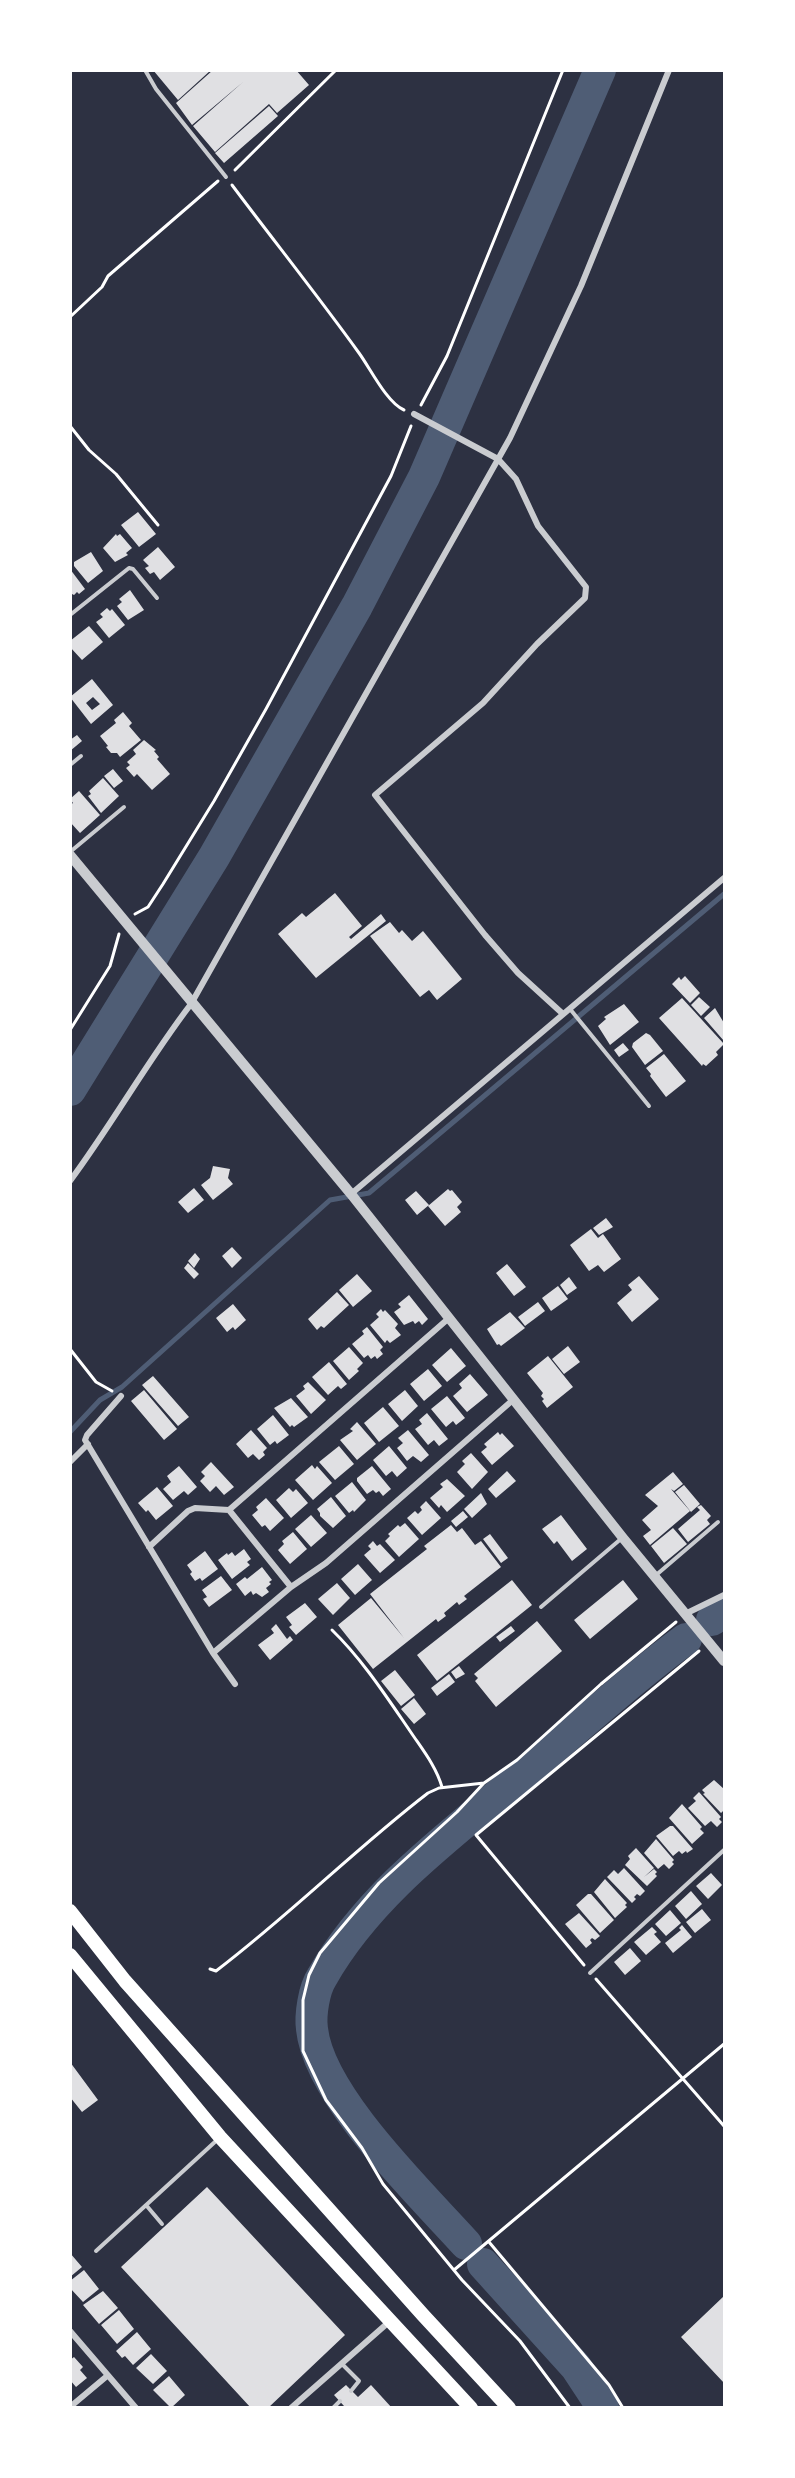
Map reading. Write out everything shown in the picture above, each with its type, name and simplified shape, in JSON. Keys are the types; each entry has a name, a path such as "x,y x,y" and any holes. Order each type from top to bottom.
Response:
{"main road":[{"path":"70,1911 125,1981 509,2408"},
{"path":"70,1955 220,2137 471,2408"}],"street":[{"path":"70,1181 120,1109 189,1000 496,458 560,336 669,70"},
{"path":"414,414 496,458 516,479 538,526 586,587 585,598 537,644 483,703 375,795 498,950 518,973 563,1014"},
{"path":"70,854 351,1194 623,1538 724,1661"},
{"path":"351,1194 724,878"},
{"path":"149,1547 188,1511 195,1508 229,1510 449,1318"},
{"path":"122,1396 87,1434 85,1440 213,1653 235,1684"},
{"path":"213,1653 291,1587 326,1563 514,1399"},
{"path":"70,1462 88,1444"},
{"path":"229,1510 291,1587"},
{"path":"685,1614 724,1595"},
{"path":"291,2408 391,2321"},
{"path":"70,2331 136,2408"},
{"path":"70,2407 107,2376"}],"lane":[{"path":"145,70 156,89 226,177"},
{"path":"70,615 129,568 133,569 156,598"},
{"path":"70,765 81,756"},
{"path":"70,854 124,807"},
{"path":"569,1009 650,1106"},
{"path":"655,1577 718,1522"},
{"path":"541,1607 623,1538"},
{"path":"590,1972 724,1850"},
{"path":"96,2251 220,2137"},
{"path":"146,2205 162,2224"},
{"path":"342,2364 359,2381 351,2391"},
{"path":"333,2408 340,2401"}],"path":[{"path":"70,317 102,287 108,276 214,183 226,177 246,161 336,70"},
{"path":"70,1030 110,966 126,924 148,907 214,801 330,594 381,496 408,437 414,414 426,398 447,356 563,70"},
{"path":"226,177 399,408 414,414"},
{"path":"70,426 89,450 116,474 158,525"},
{"path":"70,1349 96,1382 122,1396"},
{"path":"570,2408 520,2341 454,2270 383,2184 362,2148 326,2100 303,2051 303,2000 309,1975 320,1953 339,1928 400,1861 457,1812 484,1783 517,1760 685,1614"},
{"path":"332,1630 346,1643 382,1690 431,1763 442,1788"},
{"path":"710,1642 476,1835 590,1972 724,2126"},
{"path":"210,1969 216,1971 257,1940 428,1793 442,1788 484,1783"},
{"path":"454,2270 724,2044"},
{"path":"489,2242 609,2385 623,2408"}],"building":[{"path":"153,70 211,70 178,100"},
{"path":"213,70 296,70 309,85 277,113 269,104 215,152 193,126 243,82 192,125 176,103"},
{"path":"269,106 278,116 224,163 215,153"},
{"path":"138,512 156,534 139,547 121,525"},
{"path":"116,534 117,536 120,534 132,548 126,553 128,555 115,562 103,548"},
{"path":"158,547 175,567 160,580 154,572 150,574 145,568 149,566 143,560"},
{"path":"91,552 103,571 88,583 74,566 74,562"},
{"path":"70,569 85,589 79,594 70,593"},
{"path":"130,590 144,610 128,620 117,606 122,602 119,599"},
{"path":"107,608 110,611 112,609 125,625 109,638 96,622 103,617 100,614"},
{"path":"89,626 103,642 82,660 70,647 70,641"},
{"path":"92,679 113,705 91,724 70,697","holes":["93,697 100,704 92,710 86,703"]},
{"path":"123,712 132,723 129,726 141,740 120,757 117,753 111,753 100,736 116,723 114,720"},
{"path":"77,735 82,741 70,751 70,740"},
{"path":"144,740 156,750 154,751 159,757 157,759 170,774 152,790 137,774 134,777 126,768 130,765 127,762 136,754 133,750"},
{"path":"113,769 123,781 114,788 104,776"},
{"path":"103,778 119,796 101,813 88,796 91,794 89,791"},
{"path":"79,791 100,815 80,833 70,822 70,805 73,803 70,799"},
{"path":"335,893 362,926 349,937 351,939 381,914 386,921 316,978 278,934 302,913 306,917"},
{"path":"390,922 399,933 402,930 412,941 423,931 462,979 437,1000 429,990 420,997 370,936"},
{"path":"685,976 700,993 690,1003 672,984 679,977 681,980"},
{"path":"699,997 710,1007 701,1016 691,1005"},
{"path":"682,998 724,1044 716,1052 718,1055 706,1066 703,1064 702,1066 659,1018"},
{"path":"624,1004 639,1022 610,1045 598,1026 606,1019 604,1017"},
{"path":"715,1008 724,1023 724,1041 704,1018"},
{"path":"646,1033 663,1051 645,1065 632,1047 633,1043"},
{"path":"623,1043 629,1050 619,1057 614,1050"},
{"path":"664,1054 686,1081 666,1097 646,1068"},
{"path":"213,1166 230,1169 228,1178 233,1184 213,1200 201,1185 210,1178"},
{"path":"194,1188 204,1200 188,1213 178,1202"},
{"path":"448,1189 452,1190 462,1202 457,1207 461,1212 445,1226 428,1206"},
{"path":"416,1191 429,1205 417,1215 405,1200"},
{"path":"606,1218 613,1227 599,1235 593,1228"},
{"path":"591,1229 598,1238 603,1234 621,1259 604,1272 598,1265 589,1271 570,1245"},
{"path":"232,1247 242,1258 232,1268 222,1256"},
{"path":"195,1253 200,1259 194,1268 188,1261"},
{"path":"188,1263 199,1274 194,1279 184,1268"},
{"path":"507,1264 526,1287 514,1296 496,1273"},
{"path":"357,1274 372,1291 353,1307 339,1290"},
{"path":"639,1276 659,1299 632,1322 617,1303 632,1290 628,1285"},
{"path":"569,1277 577,1288 567,1295 560,1285"},
{"path":"558,1286 568,1299 551,1311 542,1298"},
{"path":"337,1292 349,1305 324,1328 321,1326 317,1330 308,1319"},
{"path":"409,1295 428,1319 422,1325 419,1321 415,1324 413,1321 404,1325 394,1312 401,1307 398,1304"},
{"path":"538,1302 545,1311 525,1326 518,1317"},
{"path":"233,1304 246,1320 235,1330 233,1327 227,1332 216,1318"},
{"path":"381,1309 383,1312 385,1310 398,1324 395,1328 401,1335 390,1343 387,1340 385,1343 370,1325 379,1317 376,1314"},
{"path":"510,1312 525,1328 501,1346 497,1345 487,1329"},
{"path":"367,1327 383,1347 380,1350 383,1354 377,1359 375,1356 371,1359 368,1355 364,1358 352,1344 364,1334 362,1331"},
{"path":"568,1346 580,1362 564,1374 552,1359"},
{"path":"349,1347 363,1363 357,1369 359,1371 349,1380 333,1361"},
{"path":"451,1348 466,1366 447,1382 432,1365"},
{"path":"548,1356 573,1387 547,1408 542,1401 543,1393 527,1373"},
{"path":"329,1362 347,1384 341,1389 338,1386 328,1395 312,1377"},
{"path":"428,1369 442,1386 424,1401 410,1384"},
{"path":"470,1374 488,1395 467,1412 453,1396 462,1388 459,1384"},
{"path":"153,1376 189,1417 178,1426 142,1385"},
{"path":"308,1382 326,1400 311,1414 296,1396 305,1389 303,1386"},
{"path":"144,1390 177,1429 164,1440 131,1401"},
{"path":"405,1390 418,1406 402,1421 388,1404"},
{"path":"447,1396 465,1418 456,1425 453,1421 446,1427 431,1409"},
{"path":"291,1398 308,1417 294,1427 292,1425 290,1427 274,1408"},
{"path":"383,1407 399,1426 379,1442 364,1423"},
{"path":"427,1413 448,1439 439,1446 434,1440 428,1445 415,1429 422,1424 419,1420"},
{"path":"273,1415 289,1435 277,1444 275,1441 270,1445 257,1429"},
{"path":"357,1422 376,1444 357,1460 340,1440 353,1431 350,1429"},
{"path":"251,1430 267,1448 263,1452 265,1455 259,1460 253,1454 248,1458 236,1444"},
{"path":"408,1430 429,1455 421,1462 413,1456 407,1461 397,1448 403,1443 398,1438"},
{"path":"498,1432 500,1435 502,1433 514,1446 492,1465 481,1452 487,1447 484,1444"},
{"path":"339,1446 354,1464 335,1480 319,1462"},
{"path":"389,1446 407,1468 397,1477 392,1471 386,1476 373,1460"},
{"path":"471,1453 488,1472 472,1489 457,1472 465,1464 462,1461"},
{"path":"211,1462 234,1487 224,1495 216,1486 210,1492 200,1481 205,1476 201,1472"},
{"path":"312,1465 315,1469 317,1466 332,1483 313,1500 295,1480"},
{"path":"179,1466 197,1487 188,1495 184,1491 173,1500 163,1489 171,1482 167,1476"},
{"path":"372,1466 391,1489 383,1496 379,1491 376,1493 373,1490 367,1494 357,1481 357,1478"},
{"path":"507,1471 516,1481 496,1498 488,1489"},
{"path":"673,1472 683,1484 674,1491 671,1489 690,1511 650,1545 643,1536 651,1530 642,1520 658,1506 645,1495"},
{"path":"447,1479 465,1496 447,1512 441,1505 439,1508 430,1498 443,1487 440,1484"},
{"path":"352,1482 366,1500 354,1512 353,1510 349,1513 335,1496"},
{"path":"684,1485 700,1504 691,1512 675,1492"},
{"path":"157,1487 173,1506 156,1520 138,1503"},
{"path":"289,1488 293,1492 296,1489 308,1503 291,1518 276,1500"},
{"path":"481,1493 487,1504 472,1518 464,1509"},
{"path":"331,1497 346,1516 333,1528 320,1516 317,1509"},
{"path":"266,1498 284,1518 270,1531 265,1525 262,1527 252,1515 258,1510 256,1507"},
{"path":"426,1501 441,1518 422,1535 407,1518 415,1511 418,1514 422,1510 420,1507"},
{"path":"701,1505 711,1516 707,1520 710,1524 688,1542 678,1529 700,1510 697,1507"},
{"path":"463,1511 468,1517 456,1527 451,1521"},
{"path":"311,1515 327,1533 311,1547 295,1529"},
{"path":"561,1515 587,1549 572,1561 557,1541 554,1544 542,1529"},
{"path":"405,1523 419,1539 399,1557 385,1541 390,1536 388,1534 398,1525 400,1527"},
{"path":"451,1525 457,1532 462,1528 475,1545 481,1541 501,1567 464,1596 467,1599 459,1605 457,1602 444,1613 446,1616 438,1622 436,1619 373,1669 338,1625 371,1598 404,1638 370,1594 427,1549 424,1546"},
{"path":"673,1528 687,1544 664,1563 651,1546"},
{"path":"293,1532 307,1549 290,1564 278,1550 284,1544 282,1541"},
{"path":"490,1534 508,1558 501,1563 483,1539"},
{"path":"373,1541 377,1546 380,1544 395,1560 380,1573 364,1555 371,1549 368,1546"},
{"path":"244,1549 251,1559 247,1562 250,1565 232,1579 218,1560 227,1553 228,1555 232,1552 235,1556"},
{"path":"205,1551 218,1569 202,1581 200,1578 195,1581 187,1565"},
{"path":"358,1564 372,1580 355,1595 341,1579"},
{"path":"262,1567 272,1580 266,1588 269,1592 262,1597 256,1593 253,1595 251,1591 245,1596 236,1584 245,1577 247,1579"},
{"path":"221,1576 232,1590 209,1607 203,1599 207,1597 202,1590"},
{"path":"512,1580 532,1605 437,1681 417,1655"},
{"path":"623,1580 638,1599 590,1639 574,1620"},
{"path":"337,1583 350,1598 333,1615 318,1599"},
{"path":"305,1603 317,1617 296,1635 289,1627 292,1625 286,1617"},
{"path":"537,1621 562,1651 496,1707 475,1681 478,1678 474,1674"},
{"path":"276,1624 287,1639 290,1636 293,1640 270,1660 258,1645 274,1633 271,1629"},
{"path":"511,1626 515,1631 500,1642 496,1637"},
{"path":"459,1666 465,1674 456,1679 451,1672"},
{"path":"395,1670 415,1695 401,1706 381,1681"},
{"path":"449,1674 455,1682 437,1696 431,1688"},
{"path":"414,1698 426,1714 414,1724 401,1709"},
{"path":"714,1780 724,1789 724,1810 721,1813 702,1790"},
{"path":"699,1792 721,1817 719,1819 722,1822 717,1827 711,1821 705,1826 688,1808 696,1801 693,1798"},
{"path":"682,1804 702,1827 700,1829 704,1833 692,1844 669,1818"},
{"path":"673,1826 693,1849 682,1854 679,1851 673,1856 656,1836"},
{"path":"656,1839 674,1860 672,1862 674,1864 669,1869 664,1864 658,1869 644,1853"},
{"path":"636,1848 654,1868 644,1877 654,1869 657,1872 655,1874 657,1876 647,1886 625,1865 630,1859 628,1856"},
{"path":"624,1868 645,1891 640,1896 637,1894 632,1903 607,1877 614,1870 618,1874"},
{"path":"711,1873 722,1885 708,1899 696,1886"},
{"path":"605,1879 627,1903 625,1905 627,1907 615,1918 594,1892"},
{"path":"691,1891 702,1904 686,1919 675,1906"},
{"path":"591,1894 614,1920 600,1933 576,1905"},
{"path":"702,1909 711,1920 695,1933 686,1922"},
{"path":"670,1910 681,1923 666,1936 655,1924"},
{"path":"579,1913 600,1936 595,1940 592,1938 590,1940 592,1943 586,1948 565,1924"},
{"path":"682,1925 692,1937 673,1953 665,1943 681,1930 679,1928"},
{"path":"652,1927 657,1932 654,1934 661,1942 646,1955 634,1942"},
{"path":"630,1948 641,1961 625,1975 614,1962"},
{"path":"70,2062 98,2100 82,2112 70,2097"},
{"path":"207,2187 345,2335 268,2408 251,2408 121,2267"},
{"path":"70,2253 82,2267 70,2277"},
{"path":"84,2270 99,2289 83,2302 70,2288 70,2281"},
{"path":"103,2291 118,2308 99,2324 83,2305"},
{"path":"724,2296 724,2383 681,2337"},
{"path":"119,2310 134,2329 117,2344 101,2325"},
{"path":"137,2332 151,2349 133,2365 125,2356 122,2358 116,2351"},
{"path":"151,2354 167,2371 153,2384 136,2368"},
{"path":"74,2357 83,2367 80,2370 87,2378 76,2387 70,2380 70,2360"},
{"path":"169,2376 185,2395 171,2408 153,2390"},
{"path":"346,2385 358,2397 371,2385 392,2408 342,2408 344,2406 334,2395"}],"waterway":[{"path":"70,1090 214,857 357,606 424,477 600,70"},
{"path":"70,1432 100,1400 122,1387 330,1200 369,1193 724,894"},
{"path":"712,1620 724,1611"},
{"path":"466,2244 374,2142 333,2084 319,2055 312,2029 312,2010 317,1988 342,1946 365,1917 416,1864 626,1686 686,1639"},
{"path":"483,2264 576,2367 603,2408"}]}
